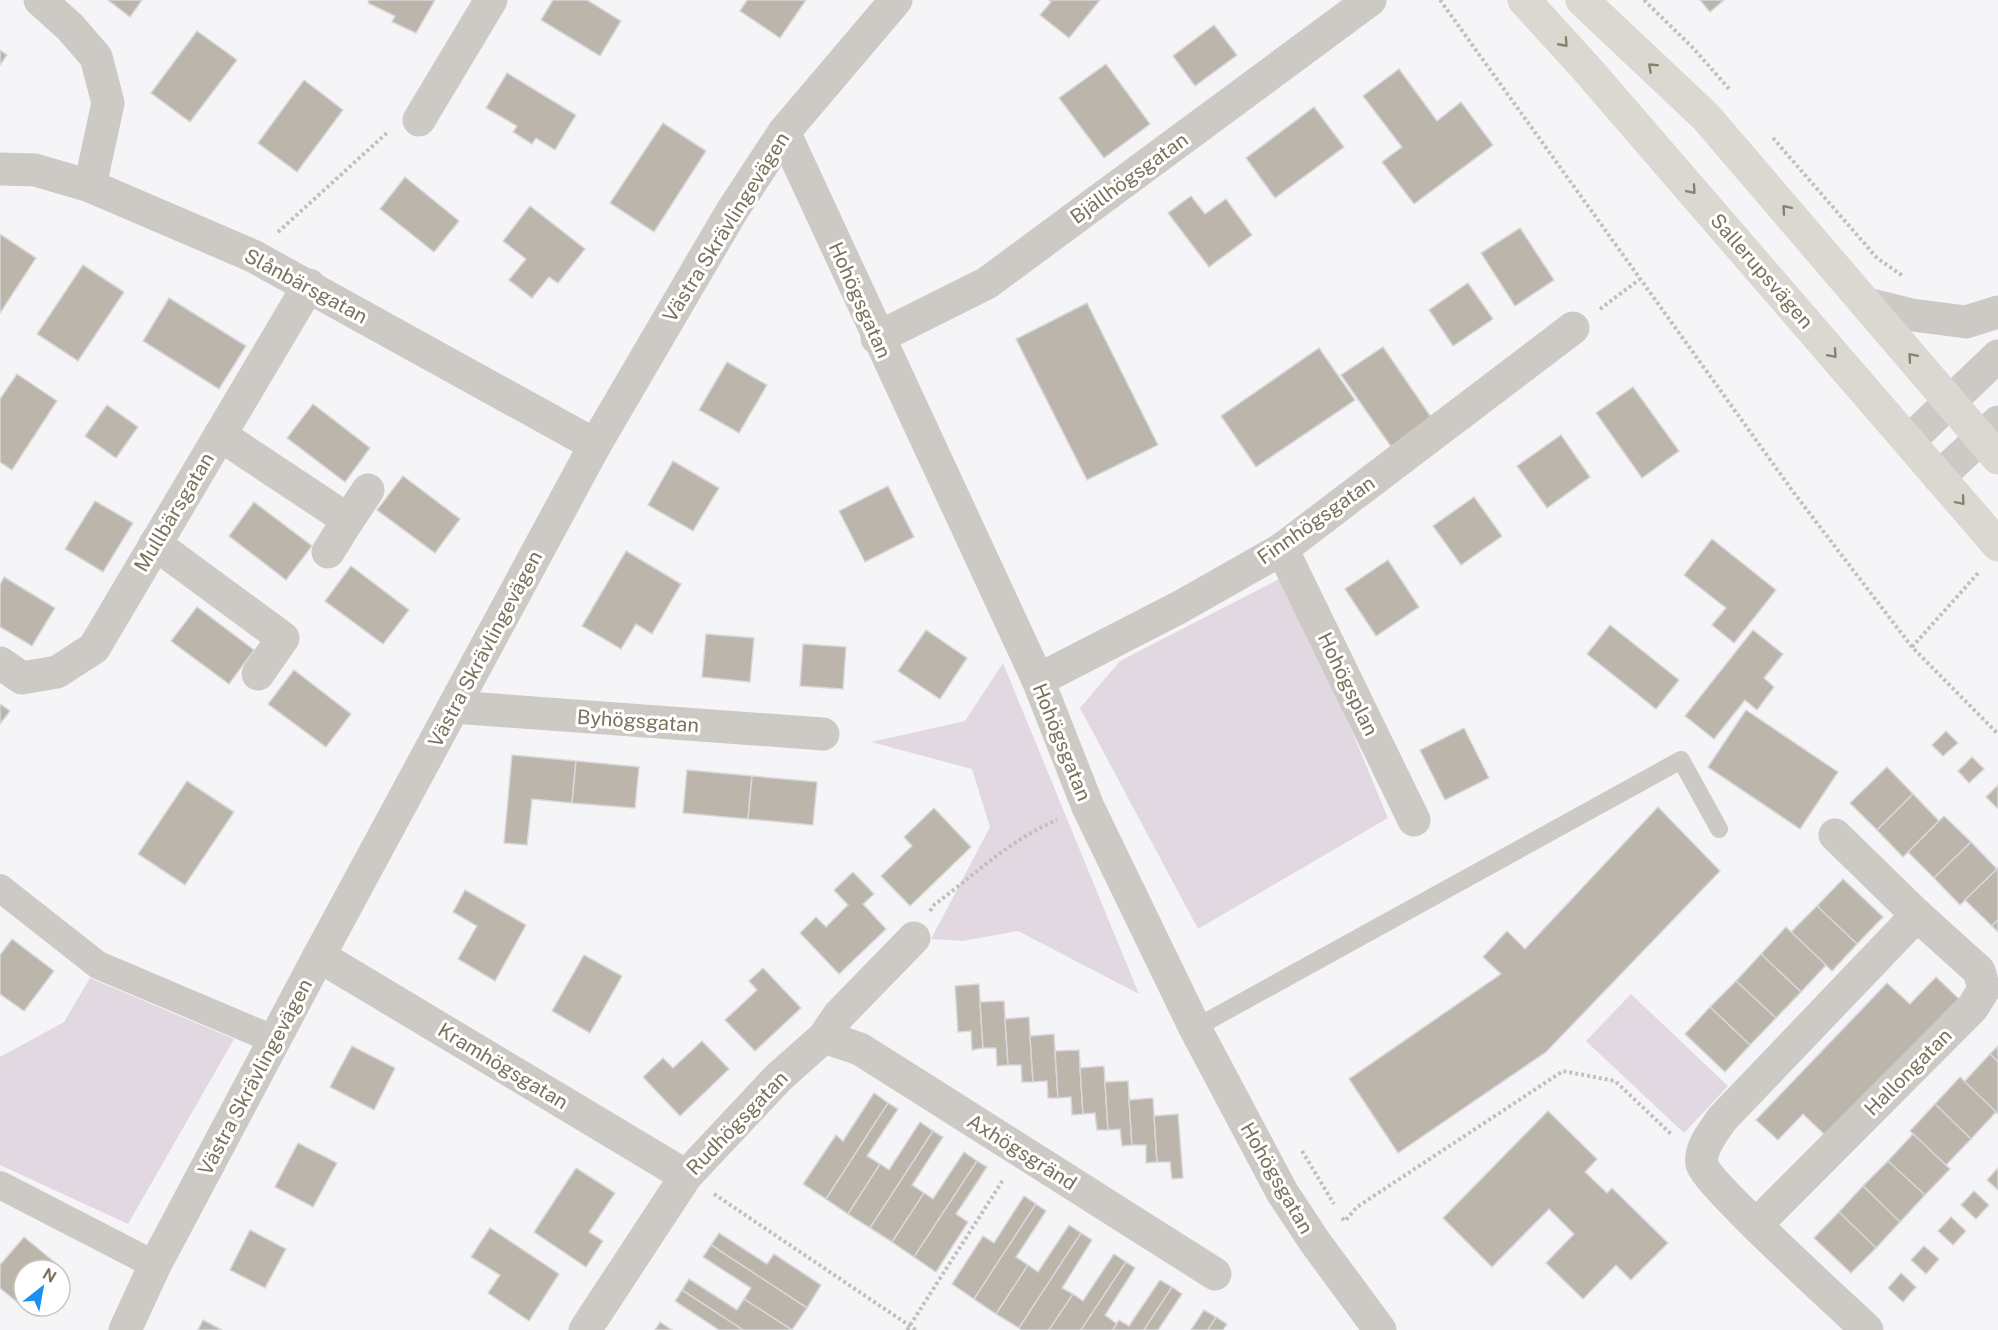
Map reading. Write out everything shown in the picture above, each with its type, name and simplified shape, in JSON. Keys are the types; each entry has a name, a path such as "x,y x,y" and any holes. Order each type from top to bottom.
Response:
{"main road":[{"name":"Sallerupsvägen","path":"1524,0 1594,76 1909,441 1939,477 1990,557"},
{"path":"1582,0 1707,117 1950,402 1992,439"}],"street":[{"path":"40,0 70,27 96,57 108,103 90,186"},
{"path":"419,120 491,0"},
{"name":"Västra Skrävlingevägen","path":"125,1330 155,1265 319,956 595,445 732,211 784,132 896,0"},
{"name":"Bjällhögsgatan","path":"877,338 987,283 1370,0"},
{"name":"Hohögsgatan","path":"784,132 877,338 1038,680 1088,807 1195,1028 1282,1192 1315,1242 1380,1330"},
{"name":"Slånbärsgatan","path":"0,169 35,170 90,186 253,255 595,445"},
{"name":"Mullbärsgatan","path":"0,663 22,678 57,672 93,648 309,285"},
{"path":"1867,304 1912,315 1966,322 1998,312"},
{"name":"Finnhögsgatan","path":"1038,680 1180,607 1282,549 1573,328"},
{"path":"1909,441 1998,356"},
{"path":"220,435 348,520"},
{"path":"1939,477 1992,439"},
{"path":"328,552 368,490"},
{"path":"155,544 283,638 258,674"},
{"name":"Hohögsplan","path":"1282,549 1414,820"},
{"name":"Byhögsgatan","path":"454,707 822,734"},
{"name":"Hallongatan","path":"1757,1224 1973,1007 1984,989 1979,971 1917,915 1835,835"},
{"path":"7,893 98,965 275,1040"},
{"path":"1867,1330 1705,1174 1701,1161 1707,1141 1722,1119 1917,915"},
{"name":"Rudhögsgatan","path":"585,1330 686,1176 779,1077 824,1037 839,1015 914,938"},
{"name":"Kramhögsgatan","path":"319,956 686,1176"},
{"name":"Axhögsgränd","path":"824,1037 860,1049 1215,1274"},
{"path":"0,1185 155,1265"}],"lane":[{"path":"1195,1028 1681,760 1719,829"}],"path":[{"path":"1440,0 1794,493 1912,647 1998,734"},
{"path":"1644,0 1694,49 1732,92"},
{"path":"253,255 385,132 419,120"},
{"path":"1770,136 1877,258 1906,278"},
{"path":"1573,328 1640,279"},
{"path":"1912,647 1990,557"},
{"path":"914,938 934,905 1012,846 1040,827 1088,807"},
{"path":"1299,1147 1345,1221 1357,1207 1563,1071 1615,1081 1701,1161"},
{"path":"909,1328 1021,1151"},
{"path":"686,1176 909,1328 916,1330"}],"shaded area":[{"path":"1287,575 1388,818 1198,929 1080,708 1120,661"},
{"path":"1003,663 1139,994 1018,931 963,941 931,939 990,827 972,769 871,742 965,721"},
{"path":"90,978 234,1039 128,1224 0,1165 0,1057 64,1022"},
{"path":"1631,994 1728,1086 1684,1133 1586,1041"}],"building":[{"path":"108,0 142,0 130,17"},
{"path":"369,0 435,0 416,33 392,22 395,16 368,3"},
{"path":"553,0 587,0 621,21 600,56 541,20"},
{"path":"747,0 806,0 780,38 740,11"},
{"path":"1049,0 1100,0 1069,38 1040,15 1051,2"},
{"path":"1700,0 1724,0 1710,12"},
{"path":"1214,25 1237,55 1195,86 1173,56"},
{"path":"197,31 237,60 190,122 151,93"},
{"path":"0,50 7,55 0,65"},
{"path":"1106,64 1150,124 1104,158 1059,98"},
{"path":"1399,69 1437,121 1461,102 1493,145 1414,204 1382,162 1402,147 1363,96"},
{"path":"507,73 576,115 555,150 536,138 532,144 513,132 517,126 486,108"},
{"path":"304,80 343,110 297,172 258,143"},
{"path":"1314,107 1344,147 1275,198 1246,158"},
{"path":"663,123 706,151 654,232 610,203"},
{"path":"405,177 459,221 434,252 380,209"},
{"path":"1191,196 1205,214 1226,199 1252,235 1209,267 1168,213"},
{"path":"530,206 585,249 558,283 549,277 532,298 509,280 526,259 503,241"},
{"path":"1520,228 1554,280 1515,306 1481,253"},
{"path":"0,234 36,258 0,313"},
{"path":"83,265 124,292 78,361 37,334"},
{"path":"1468,283 1493,319 1453,346 1429,310"},
{"path":"169,298 246,346 219,389 143,341"},
{"path":"1087,303 1158,445 1087,480 1016,339"},
{"path":"1383,347 1433,420 1392,448 1341,375"},
{"path":"1319,348 1355,400 1256,467 1221,416"},
{"path":"727,362 767,385 739,433 699,410"},
{"path":"17,374 57,401 12,470 0,462 0,399"},
{"path":"1633,387 1679,451 1642,478 1596,413"},
{"path":"313,404 370,448 345,482 287,438"},
{"path":"107,405 138,427 116,458 85,436"},
{"path":"1561,435 1590,477 1547,508 1517,466"},
{"path":"673,461 719,488 693,531 648,505"},
{"path":"403,476 460,519 435,553 377,510"},
{"path":"888,486 914,537 865,562 839,511"},
{"path":"1474,497 1502,536 1461,565 1433,526"},
{"path":"95,501 133,523 103,572 65,549"},
{"path":"254,502 312,546 286,580 229,536"},
{"path":"1712,539 1776,590 1734,643 1712,625 1726,608 1684,575"},
{"path":"626,551 681,584 652,634 636,624 621,649 582,626"},
{"path":"1388,560 1419,607 1376,636 1345,589"},
{"path":"351,566 409,610 383,644 325,601"},
{"path":"4,577 55,608 32,646 0,627 0,585"},
{"path":"197,607 254,650 229,684 171,641"},
{"path":"1610,625 1679,680 1656,709 1587,654"},
{"path":"926,630 967,658 940,699 898,671"},
{"path":"1753,630 1783,654 1764,678 1774,687 1757,710 1745,700 1714,739 1685,716"},
{"path":"706,634 754,638 750,682 702,677"},
{"path":"803,644 846,647 843,689 800,686"},
{"path":"294,670 351,714 326,747 268,704"},
{"path":"0,704 10,711 0,724"},
{"path":"1746,710 1838,772 1800,829 1708,767"},
{"path":"1464,728 1489,778 1445,800 1420,750"},
{"path":"1946,731 1958,743 1943,756 1932,745"},
{"path":"512,755 576,761 572,803 532,799 527,845 504,843"},
{"path":"1972,757 1984,769 1969,783 1958,771"},
{"path":"576,761 639,767 635,808 572,803"},
{"path":"1887,767 1913,794 1877,830 1850,803"},
{"path":"687,770 752,776 748,819 683,813"},
{"path":"752,776 817,782 813,825 748,819"},
{"path":"187,781 234,812 185,885 138,854"},
{"path":"1998,785 1998,807 1997,808 1986,797"},
{"path":"1913,794 1939,821 1903,857 1877,830"},
{"path":"1658,807 1720,871 1546,1052 1398,1153 1349,1079 1501,974 1483,957 1507,931 1525,949"},
{"path":"934,808 971,847 910,906 881,876 912,846 904,837"},
{"path":"1944,816 1971,842 1934,878 1908,852"},
{"path":"1971,842 1997,869 1960,905 1934,878"},
{"path":"1998,868 1998,920 1992,926 1965,900"},
{"path":"853,872 874,894 863,904 886,929 839,974 800,933 816,917 826,927 848,905 834,890"},
{"path":"1843,879 1883,917 1857,944 1817,906"},
{"path":"465,890 526,925 495,981 458,959 477,926 453,912"},
{"path":"1817,906 1857,944 1832,971 1791,932"},
{"path":"1998,920 1998,932 1992,926"},
{"path":"1786,927 1826,965 1801,992 1761,954"},
{"path":"12,939 54,971 24,1011 0,994 0,955"},
{"path":"1761,954 1801,992 1776,1018 1736,981"},
{"path":"584,955 622,976 590,1033 552,1011"},
{"path":"763,968 801,1008 755,1051 725,1020 757,990 749,981"},
{"path":"1936,977 1959,999 1827,1137 1803,1114 1778,1140 1756,1120 1887,983 1910,1004"},
{"path":"1736,981 1776,1018 1750,1045 1710,1007"},
{"path":"979,984 983,1048 972,1050 971,1031 958,1032 955,986"},
{"path":"1004,1001 1008,1065 997,1066 996,1048 983,1048 980,1002"},
{"path":"1710,1007 1750,1045 1725,1072 1685,1034"},
{"path":"1029,1017 1033,1082 1022,1082 1021,1065 1008,1065 1005,1019"},
{"path":"1054,1034 1058,1098 1048,1098 1047,1081 1033,1082 1030,1036"},
{"path":"702,1041 729,1069 680,1116 643,1077 663,1058 673,1068"},
{"path":"352,1046 395,1068 374,1110 330,1087"},
{"path":"1998,1046 1998,1062 1990,1054"},
{"path":"1079,1050 1083,1114 1072,1115 1071,1097 1058,1098 1055,1051"},
{"path":"1990,1054 1998,1062 1998,1114 1964,1082"},
{"path":"1104,1066 1108,1130 1097,1130 1095,1113 1083,1114 1080,1068"},
{"path":"1960,1077 1996,1112 1971,1139 1935,1104"},
{"path":"1128,1081 1132,1145 1122,1146 1120,1129 1108,1130 1105,1082"},
{"path":"874,1093 888,1103 826,1199 803,1184 836,1135 843,1141"},
{"path":"1153,1098 1157,1162 1146,1163 1146,1145 1132,1145 1129,1100"},
{"path":"888,1103 898,1109 867,1156 880,1164 848,1214 826,1199"},
{"path":"1935,1104 1971,1139 1946,1165 1910,1131"},
{"path":"1548,1111 1597,1159 1585,1172 1607,1193 1612,1188 1668,1243 1631,1280 1616,1265 1583,1299 1546,1263 1574,1234 1549,1209 1492,1267 1443,1218"},
{"path":"1178,1114 1183,1178 1172,1179 1170,1162 1157,1162 1154,1116"},
{"path":"920,1122 933,1131 870,1228 848,1214 880,1164 889,1170"},
{"path":"933,1131 943,1137 912,1185 924,1193 892,1242 870,1228"},
{"path":"1913,1134 1950,1169 1925,1195 1888,1161"},
{"path":"298,1143 337,1163 313,1207 275,1187"},
{"path":"964,1152 977,1161 914,1257 892,1242 924,1193 933,1199"},
{"path":"977,1161 987,1167 956,1214 968,1222 936,1272 914,1257"},
{"path":"1888,1161 1925,1195 1900,1222 1863,1186"},
{"path":"576,1168 615,1193 589,1232 603,1241 586,1267 534,1232"},
{"path":"1998,1168 1998,1190 1987,1180"},
{"path":"1863,1186 1900,1222 1876,1248 1839,1212"},
{"path":"1974,1191 1989,1205 1976,1219 1961,1205"},
{"path":"1024,1196 1036,1204 974,1299 952,1284 983,1236 994,1243"},
{"path":"1036,1204 1046,1211 1016,1257 1028,1265 996,1314 974,1299"},
{"path":"1839,1212 1876,1248 1851,1273 1814,1238"},
{"path":"1951,1217 1966,1231 1953,1245 1938,1231"},
{"path":"1069,1225 1081,1233 1019,1328 996,1314 1028,1265 1038,1272"},
{"path":"490,1228 559,1274 529,1321 488,1293 500,1275 471,1257"},
{"path":"250,1230 286,1249 265,1288 230,1270"},
{"path":"719,1233 767,1264 774,1254 821,1285 807,1308 711,1245"},
{"path":"1081,1233 1092,1240 1062,1288 1073,1294 1049,1330 1021,1330 1019,1328"},
{"path":"24,1237 50,1258 12,1258 12,1298 0,1288 0,1265"},
{"path":"711,1245 807,1308 792,1330 744,1299 751,1288 703,1257"},
{"path":"1924,1246 1939,1259 1926,1274 1911,1260"},
{"path":"1114,1254 1126,1262 1081,1330 1049,1330 1073,1294 1083,1301"},
{"path":"1126,1262 1135,1268 1105,1315 1117,1324 1113,1330 1081,1330"},
{"path":"1901,1273 1916,1287 1903,1302 1888,1288"},
{"path":"689,1279 737,1310 744,1299 792,1330 743,1330 682,1290"},
{"path":"1160,1280 1172,1287 1144,1330 1113,1330 1119,1320 1129,1326"},
{"path":"1172,1287 1182,1294 1158,1330 1144,1330"},
{"path":"682,1290 743,1330 719,1330 675,1301"},
{"path":"1204,1310 1216,1317 1208,1330 1191,1330"},
{"path":"1216,1317 1227,1324 1223,1330 1208,1330"},
{"path":"203,1320 222,1330 198,1330"},
{"path":"660,1322 672,1330 655,1330"}]}
